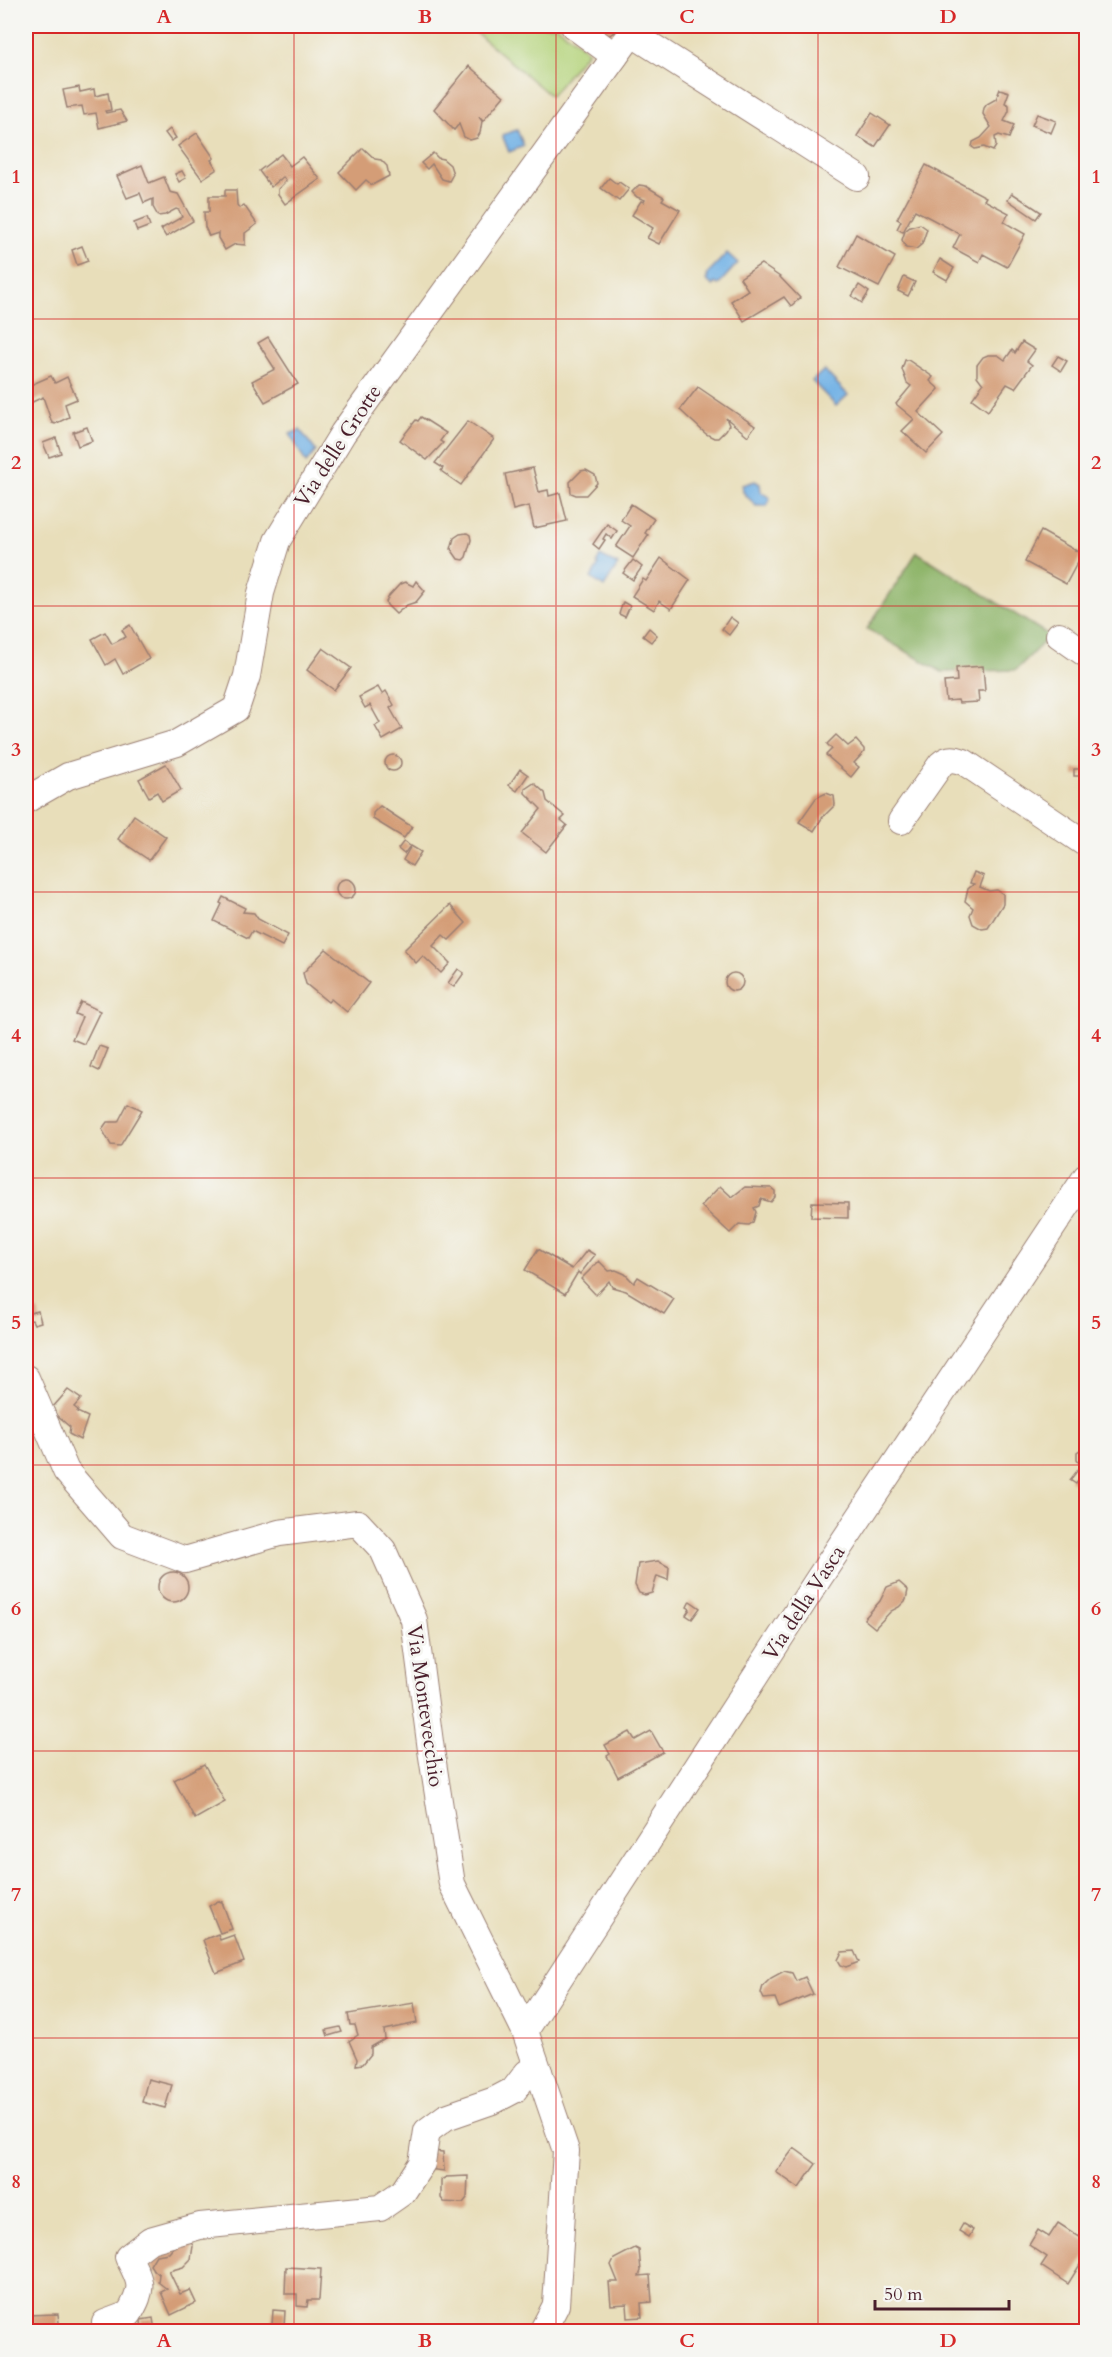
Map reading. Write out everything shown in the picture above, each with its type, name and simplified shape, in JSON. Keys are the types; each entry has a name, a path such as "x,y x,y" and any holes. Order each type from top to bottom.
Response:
{"street":[{"path":"574,26 615,56"},
{"path":"634,29 857,177"},
{"name":"Via delle Grotte","path":"26,800 68,776 177,743 236,709 247,676 261,594 277,541 343,433 634,29"},
{"path":"1059,635 1086,654"},
{"path":"901,821 941,764 946,760 954,759 964,762 1086,844"},
{"name":"Via della Vasca","path":"525,2031 819,1578 1086,1177"},
{"name":"Via Montevecchio","path":"26,1378 66,1471 122,1536 185,1560 279,1533 358,1523 383,1550 414,1620 452,1884 525,2031"},
{"path":"525,2031 566,2151 556,2305 542,2331"},
{"path":"105,2323 129,2314 140,2294 138,2276 128,2257 150,2240 201,2226 380,2208 403,2192 422,2163 427,2131 446,2117 495,2100 514,2090 527,2073 539,2072"}],"green space":[{"path":"468,26 557,26 588,51 551,96"},
{"path":"917,552 1050,636 1016,670 942,672 867,629"}],"water":[{"path":"517,130 524,146 509,152 502,135"},
{"path":"727,253 738,263 718,285 715,283 713,286 706,280 708,277 706,275"},
{"path":"824,370 848,395 836,406 812,381"},
{"path":"300,430 316,451 306,463 290,434"},
{"path":"755,481 760,484 761,492 770,498 767,506 756,506 743,492 742,485"},
{"path":"600,556 618,565 604,587 591,578 598,566"}],"building":[{"path":"590,26 621,26 610,35 603,34"},
{"path":"469,66 504,96 483,121 479,117 482,121 480,133 477,138 470,140 464,137 459,124 454,130 434,109"},
{"path":"79,87 80,92 94,89 95,96 108,93 111,110 105,111 106,113 120,110 127,121 99,128 96,113 84,115 82,106 67,108 63,90"},
{"path":"1000,89 1009,92 1005,103 1009,105 1009,111 1004,121 1014,125 1009,138 999,135 995,137 996,146 993,151 984,147 975,149 972,147 973,142 981,138 991,127 983,114 984,108 996,99"},
{"path":"872,113 890,125 875,147 857,136"},
{"path":"1037,114 1056,121 1051,133 1032,125"},
{"path":"170,129 176,138 171,141 165,133"},
{"path":"197,133 214,158 211,160 217,169 202,179 178,146"},
{"path":"363,148 387,166 389,176 372,185 366,180 356,190 339,172"},
{"path":"433,153 450,165 453,174 449,181 442,179 432,164 427,169 421,163"},
{"path":"281,154 290,166 302,157 320,179 285,204 278,194 278,189 286,181 283,177 271,187 259,171"},
{"path":"142,165 149,183 164,177 170,192 178,194 193,221 166,237 161,229 182,217 179,210 158,216 153,207 153,199 144,203 140,193 127,198 117,176"},
{"path":"926,165 986,197 984,200 1009,213 1004,222 1025,234 1007,267 983,254 979,262 953,248 960,234 915,210 903,232 897,229 901,221 897,219"},
{"path":"182,171 186,178 179,182 175,174"},
{"path":"609,178 629,189 619,201 601,188"},
{"path":"639,185 646,186 664,197 662,200 680,210 659,244 647,238 653,228 632,215 641,201 645,200 632,192"},
{"path":"225,190 236,190 237,205 239,208 244,205 257,224 245,233 245,245 235,244 225,250 218,238 218,233 209,236 205,227 204,212 209,212 209,196 225,196"},
{"path":"1012,193 1041,212 1036,219 1008,200"},
{"path":"147,218 150,226 137,231 134,223"},
{"path":"920,224 927,229 922,244 916,249 906,247 902,240 905,231"},
{"path":"856,234 895,257 879,287 839,267"},
{"path":"82,246 88,261 77,265 72,250"},
{"path":"940,259 954,268 947,280 933,272"},
{"path":"761,264 780,277 800,298 791,306 784,297 744,321 731,301 748,290 740,278"},
{"path":"904,277 915,282 908,296 898,291"},
{"path":"859,285 869,292 862,303 852,296"},
{"path":"268,337 298,384 265,402 252,381 275,369 258,343"},
{"path":"1022,342 1035,350 1027,361 1032,365 1015,388 1007,384 988,411 972,399 983,384 977,376 977,365 983,357 988,355 998,355 1005,360 1012,350 1015,353"},
{"path":"1058,356 1067,361 1061,371 1052,365"},
{"path":"905,360 933,377 930,381 939,389 918,412 943,435 926,453 902,431 914,419 896,404 911,386 907,383 902,369"},
{"path":"51,376 55,383 67,377 77,399 65,404 69,417 55,424 52,423 43,397 26,405 26,387"},
{"path":"698,387 755,426 748,436 726,418 729,425 726,430 718,438 714,438 706,434 680,410"},
{"path":"421,417 446,433 440,441 443,443 427,460 400,440"},
{"path":"468,421 494,439 461,485 441,471 443,468 435,463"},
{"path":"87,427 92,441 78,446 73,432"},
{"path":"56,438 61,453 49,457 43,443"},
{"path":"533,468 539,492 548,490 549,496 560,493 567,521 534,528 529,506 513,510 505,474"},
{"path":"586,470 595,475 597,483 586,495 571,493 570,482 581,471"},
{"path":"631,504 654,519 645,533 648,535 633,558 616,547 630,526 621,520"},
{"path":"607,524 617,531 612,539 606,534 599,549 593,544"},
{"path":"1041,531 1082,554 1066,584 1025,562"},
{"path":"467,533 471,540 466,557 463,560 458,559 451,549 454,538"},
{"path":"661,558 690,580 671,609 659,601 654,610 632,596 643,579 646,581"},
{"path":"633,560 642,567 633,580 623,573"},
{"path":"416,581 425,591 416,602 407,605 396,614 387,605 389,596 400,584 405,582 413,586"},
{"path":"623,602 630,606 625,617 619,614"},
{"path":"730,617 738,623 729,635 722,629"},
{"path":"130,625 149,659 123,674 115,659 106,665 92,639 105,632 112,644 126,637 122,630"},
{"path":"649,628 657,635 651,642 643,636"},
{"path":"323,648 351,668 334,690 307,670"},
{"path":"983,666 985,691 978,691 979,702 946,701 944,682 957,681 956,668"},
{"path":"378,687 382,694 386,691 394,705 390,708 402,729 383,740 375,726 380,723 370,705 365,708 359,697"},
{"path":"836,735 848,746 856,740 864,749 854,763 859,767 851,777 826,755 832,749 827,744"},
{"path":"393,755 399,757 401,763 399,769 393,771 387,769 385,763 387,757"},
{"path":"166,764 181,790 162,801 157,792 149,797 139,779"},
{"path":"520,769 528,775 517,791 509,785"},
{"path":"1074,769 1084,769 1084,776 1074,776"},
{"path":"534,783 545,793 547,801 565,816 561,820 567,825 546,852 522,833 541,809 525,793 525,789"},
{"path":"826,793 834,796 835,805 822,818 814,831 799,822 816,798"},
{"path":"380,806 412,827 404,838 373,819 373,813"},
{"path":"134,815 166,837 149,860 118,839"},
{"path":"404,841 410,846 404,854 398,849"},
{"path":"411,846 421,852 412,866 403,860"},
{"path":"974,872 984,876 980,887 989,891 997,890 1003,894 1003,904 988,928 982,929 973,924 970,915 973,908 965,901 968,889 974,884 970,883"},
{"path":"346,879 353,882 356,889 353,896 346,899 339,896 336,889 339,882"},
{"path":"223,897 245,908 243,912 254,913 258,919 288,935 282,946 252,931 248,938 214,921"},
{"path":"450,905 466,923 449,940 443,935 433,946 450,963 441,973 423,956 416,963 404,950"},
{"path":"326,949 369,983 347,1012 331,999 328,1002 306,984 303,973"},
{"path":"458,969 464,973 454,987 448,983"},
{"path":"730,973 738,973 743,978 741,989 730,991 725,986 725,978"},
{"path":"81,1002 100,1011 84,1044 72,1039 82,1017 75,1014"},
{"path":"99,1046 108,1049 99,1071 91,1067"},
{"path":"128,1103 142,1110 120,1146 111,1145 102,1129 107,1122 118,1122"},
{"path":"720,1186 732,1197 745,1187 771,1188 775,1191 775,1197 771,1202 761,1199 759,1206 754,1208 756,1212 753,1222 749,1225 739,1224 730,1233 701,1206"},
{"path":"812,1202 848,1203 848,1218 811,1217"},
{"path":"538,1249 572,1269 587,1250 595,1255 580,1274 578,1272 565,1294 525,1270"},
{"path":"599,1261 609,1271 616,1270 625,1274 634,1283 638,1277 674,1299 664,1314 626,1291 612,1287 609,1281 596,1295 581,1279"},
{"path":"38,1311 41,1322 34,1324 32,1320 26,1321 26,1314"},
{"path":"68,1390 81,1399 74,1407 78,1410 77,1412 88,1417 80,1440 69,1434 70,1427 56,1415 53,1407"},
{"path":"1086,1446 1086,1488 1078,1481 1076,1484 1070,1480 1081,1466 1077,1460 1077,1452"},
{"path":"658,1561 669,1567 668,1580 657,1576 652,1593 645,1595 639,1593 635,1585 638,1564"},
{"path":"173,1572 179,1573 187,1581 187,1593 179,1601 173,1602 167,1601 159,1593 158,1587 159,1581 167,1573"},
{"path":"899,1582 908,1590 906,1600 891,1611 875,1628 864,1619 880,1601 887,1587"},
{"path":"690,1601 700,1608 692,1619 686,1615 690,1609 687,1607"},
{"path":"651,1731 663,1752 618,1777 607,1756 610,1754 605,1745 630,1732 635,1740"},
{"path":"204,1764 225,1802 195,1819 174,1780"},
{"path":"218,1901 222,1902 232,1929 220,1933 209,1906"},
{"path":"218,1934 220,1940 234,1935 244,1962 216,1973 203,1940"},
{"path":"854,1951 859,1962 846,1967 841,1965 838,1960 842,1952"},
{"path":"784,1971 792,1973 796,1981 805,1977 813,1994 779,2008 775,1998 764,1999 761,1993 763,1986 771,1978"},
{"path":"414,2003 417,2023 384,2030 385,2039 371,2047 371,2054 363,2064 356,2065 357,2059 349,2041 358,2035 355,2025 350,2025 348,2014"},
{"path":"340,2027 342,2032 328,2036 326,2030"},
{"path":"148,2079 172,2085 165,2108 142,2102"},
{"path":"794,2148 816,2164 799,2188 776,2172"},
{"path":"430,2151 443,2152 444,2171 428,2169"},
{"path":"468,2176 467,2198 463,2203 444,2202 441,2198 441,2180 446,2177"},
{"path":"1058,2223 1086,2241 1086,2255 1068,2284 1041,2266 1047,2257 1029,2245 1038,2230 1049,2237"},
{"path":"963,2224 973,2230 969,2237 959,2231"},
{"path":"185,2240 191,2242 193,2246 191,2259 183,2267 169,2271 180,2294 190,2290 196,2303 171,2315 161,2292 167,2289 158,2282 159,2274 150,2265 156,2255 169,2253 176,2244"},
{"path":"635,2248 639,2250 641,2271 639,2276 650,2275 652,2302 641,2303 642,2317 628,2318 627,2304 611,2305 609,2282 618,2282 611,2265 614,2259"},
{"path":"286,2267 321,2269 319,2300 308,2300 307,2307 297,2306 297,2294 285,2294"},
{"path":"273,2310 285,2311 284,2327 272,2326"},
{"path":"58,2314 60,2331 26,2331 26,2315"},
{"path":"153,2318 155,2331 142,2331 141,2320"}]}
